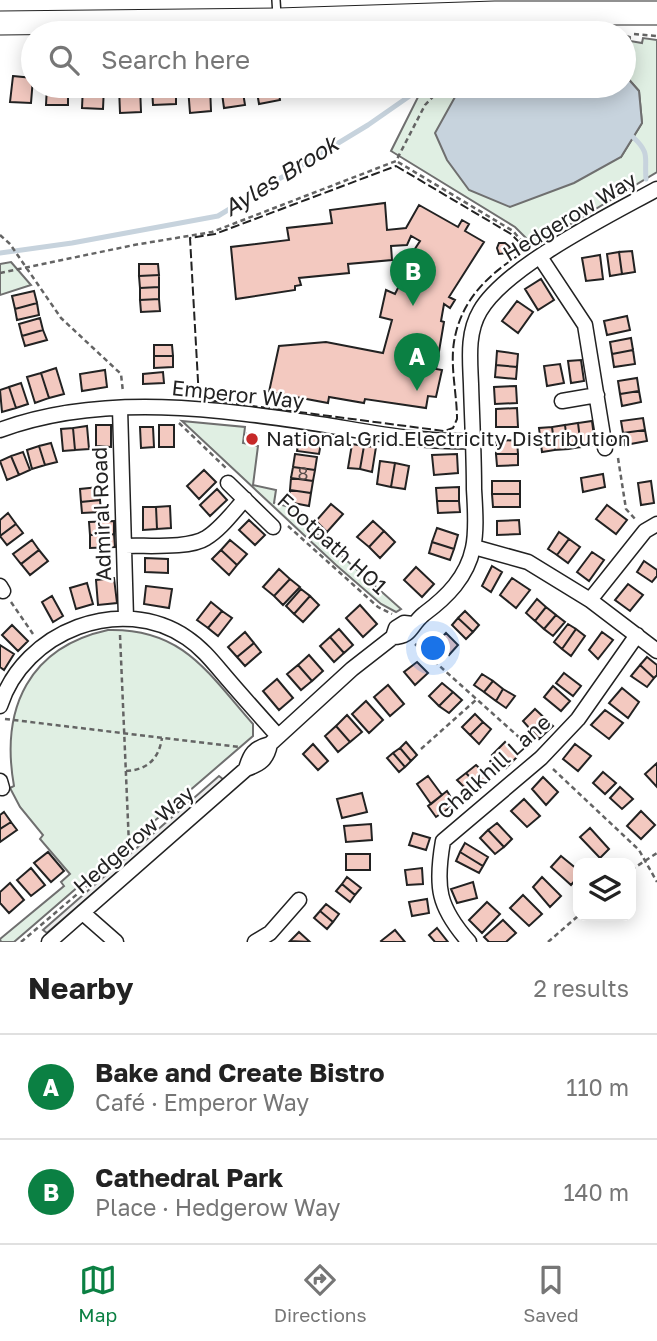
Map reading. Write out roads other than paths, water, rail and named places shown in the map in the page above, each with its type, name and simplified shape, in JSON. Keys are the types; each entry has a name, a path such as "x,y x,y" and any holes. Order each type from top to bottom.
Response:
{"main road":[{"path":"43,21 277,10 486,7 634,6 657,13"},
{"path":"0,23 21,22"}],"street":[{"name":"Hedgerow Way","path":"246,769 254,751 274,740 352,669 451,592 461,577 474,547 474,440 470,364 473,327 479,313 498,288 535,254 657,189"},
{"path":"535,254 585,325 605,449"},
{"path":"562,401 597,395"},
{"name":"Emperor Way","path":"0,430 48,416 123,408 185,409 284,419 418,440 474,440"},
{"name":"Admiral Road","path":"123,408 123,618"},
{"path":"230,478 245,499 277,523"},
{"path":"125,546 188,544 202,540 245,499"},
{"path":"590,600 651,528"},
{"path":"474,547 528,562 590,600 657,651"},
{"path":"0,706 17,673 42,646 76,626 123,618 153,623 194,643 274,740"},
{"name":"Chalkhill Lane","path":"469,942 453,925 441,900 440,859 443,841 541,758 578,719 637,635"},
{"name":"Hedgerow Way","path":"49,942 246,769 264,760 274,740"},
{"path":"263,940 299,900"},
{"path":"83,913 116,942"}],"waterway":[{"name":"Ayles Brook","path":"0,253 72,243 218,216 368,125 407,98"},
{"path":"633,137 644,152 646,179"}],"place":[{"name":"Cathedral Park","path":"413,306"},
{"name":"Bake and Create Bistro","path":"417,391"},
{"name":"National Grid Electricity Distribution","path":"252,439"}]}
